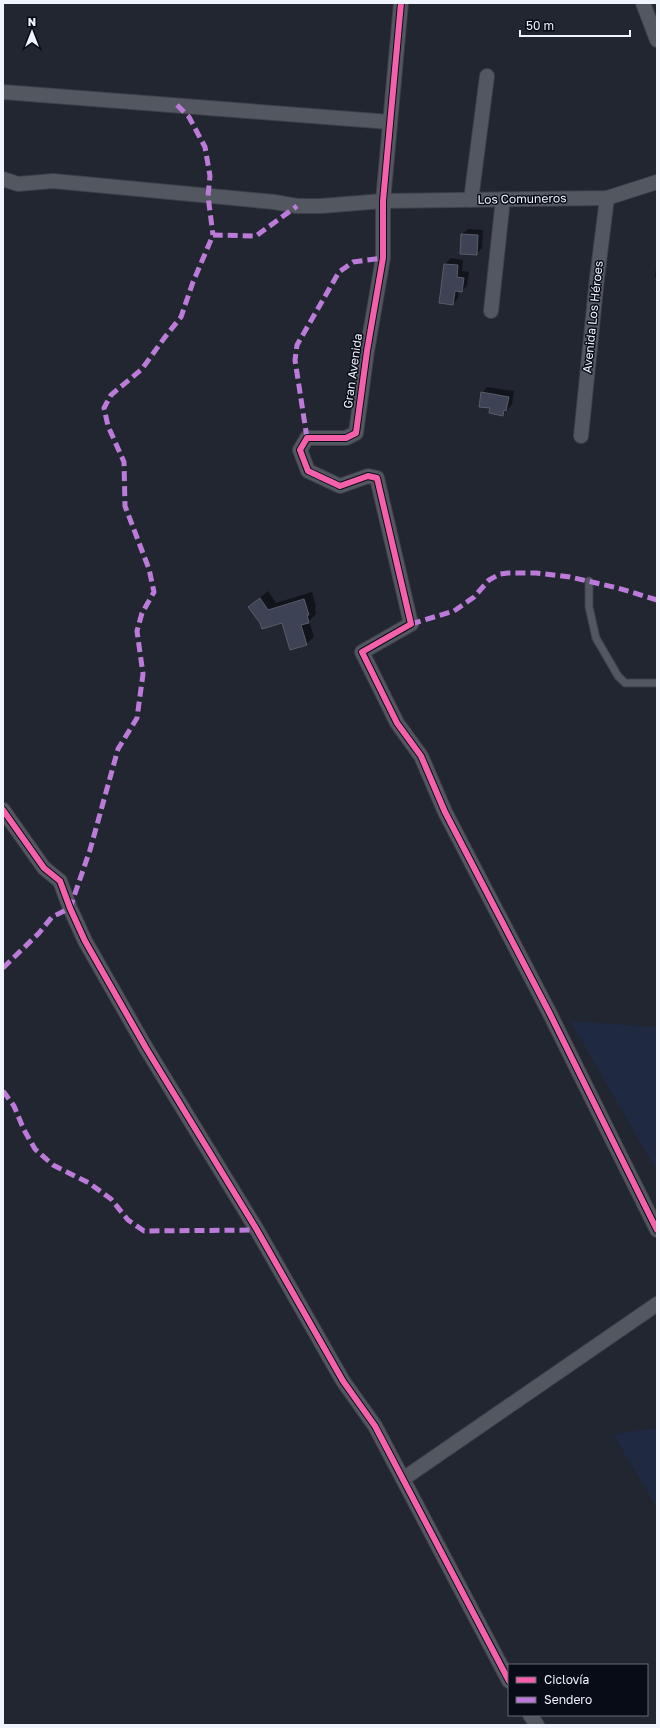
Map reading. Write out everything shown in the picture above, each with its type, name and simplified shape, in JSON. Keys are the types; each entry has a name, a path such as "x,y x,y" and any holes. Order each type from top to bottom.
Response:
{"street":[{"name":"Gran Avenida","path":"401,3 383,201 383,258 367,351 356,433 346,438 307,438 300,450 308,471 340,486 368,476 377,478 410,624 362,652 397,723 421,756 445,812 549,1012 657,1230"},
{"path":"643,3 657,40"},
{"path":"472,200 487,76"},
{"path":"3,92 390,122"},
{"name":"Los Comuneros","path":"3,179 18,184 53,181 274,202 297,206 321,206 383,201 607,198 657,182"},
{"name":"Avenida Los Héroes","path":"581,436 597,278 607,198"},
{"path":"492,311 503,199"},
{"path":"3,810 44,868 60,881 85,941 146,1048 257,1230 343,1381 375,1426 508,1679"},
{"path":"403,1479 657,1304"},
{"path":"531,1716 537,1725"}],"lane":[{"path":"589,581 589,607 596,638 618,676 625,683 657,683"}],"shaded area":[{"path":"570,1021 657,1027 657,1171"},
{"path":"657,1428 657,1508 613,1434"}],"building":[{"path":"461,234 478,235 477,255 460,254"},
{"path":"444,264 458,265 457,277 464,278 462,292 455,291 453,305 439,303"},
{"path":"481,392 509,397 506,411 504,410 503,416 489,413 490,408 479,407"},
{"path":"260,598 268,610 304,599 309,615 307,615 309,623 301,625 307,645 290,650 282,623 262,629 260,623 248,607"}],"marked path":[{"path":"177,105 189,117 205,147 210,176 208,196 213,235"},
{"path":"3,968 39,933 52,917 70,908 90,850 118,749 137,718 143,674 137,631 142,613 154,592 149,569 125,506 124,462 108,426 104,408 111,395 142,369 181,317 193,282 213,235 256,236 297,206"},
{"path":"307,438 295,360 297,345 339,272 353,262 383,258"},
{"path":"411,624 454,611 474,597 489,580 500,574 508,573 536,573 570,577 618,588 657,600"},
{"path":"3,1091 14,1106 24,1130 35,1149 53,1165 89,1183 111,1199 128,1220 144,1231 257,1230"}],"cycle path":[{"path":"401,3 383,201 383,258 367,351 356,433 346,438 307,438 300,450 308,471 340,486 368,476 377,478 411,624 362,652 397,723 421,756 445,812 549,1012 657,1230"},
{"path":"3,810 44,868 60,881 85,941 146,1048 257,1230 343,1381 375,1426 508,1679"}]}
